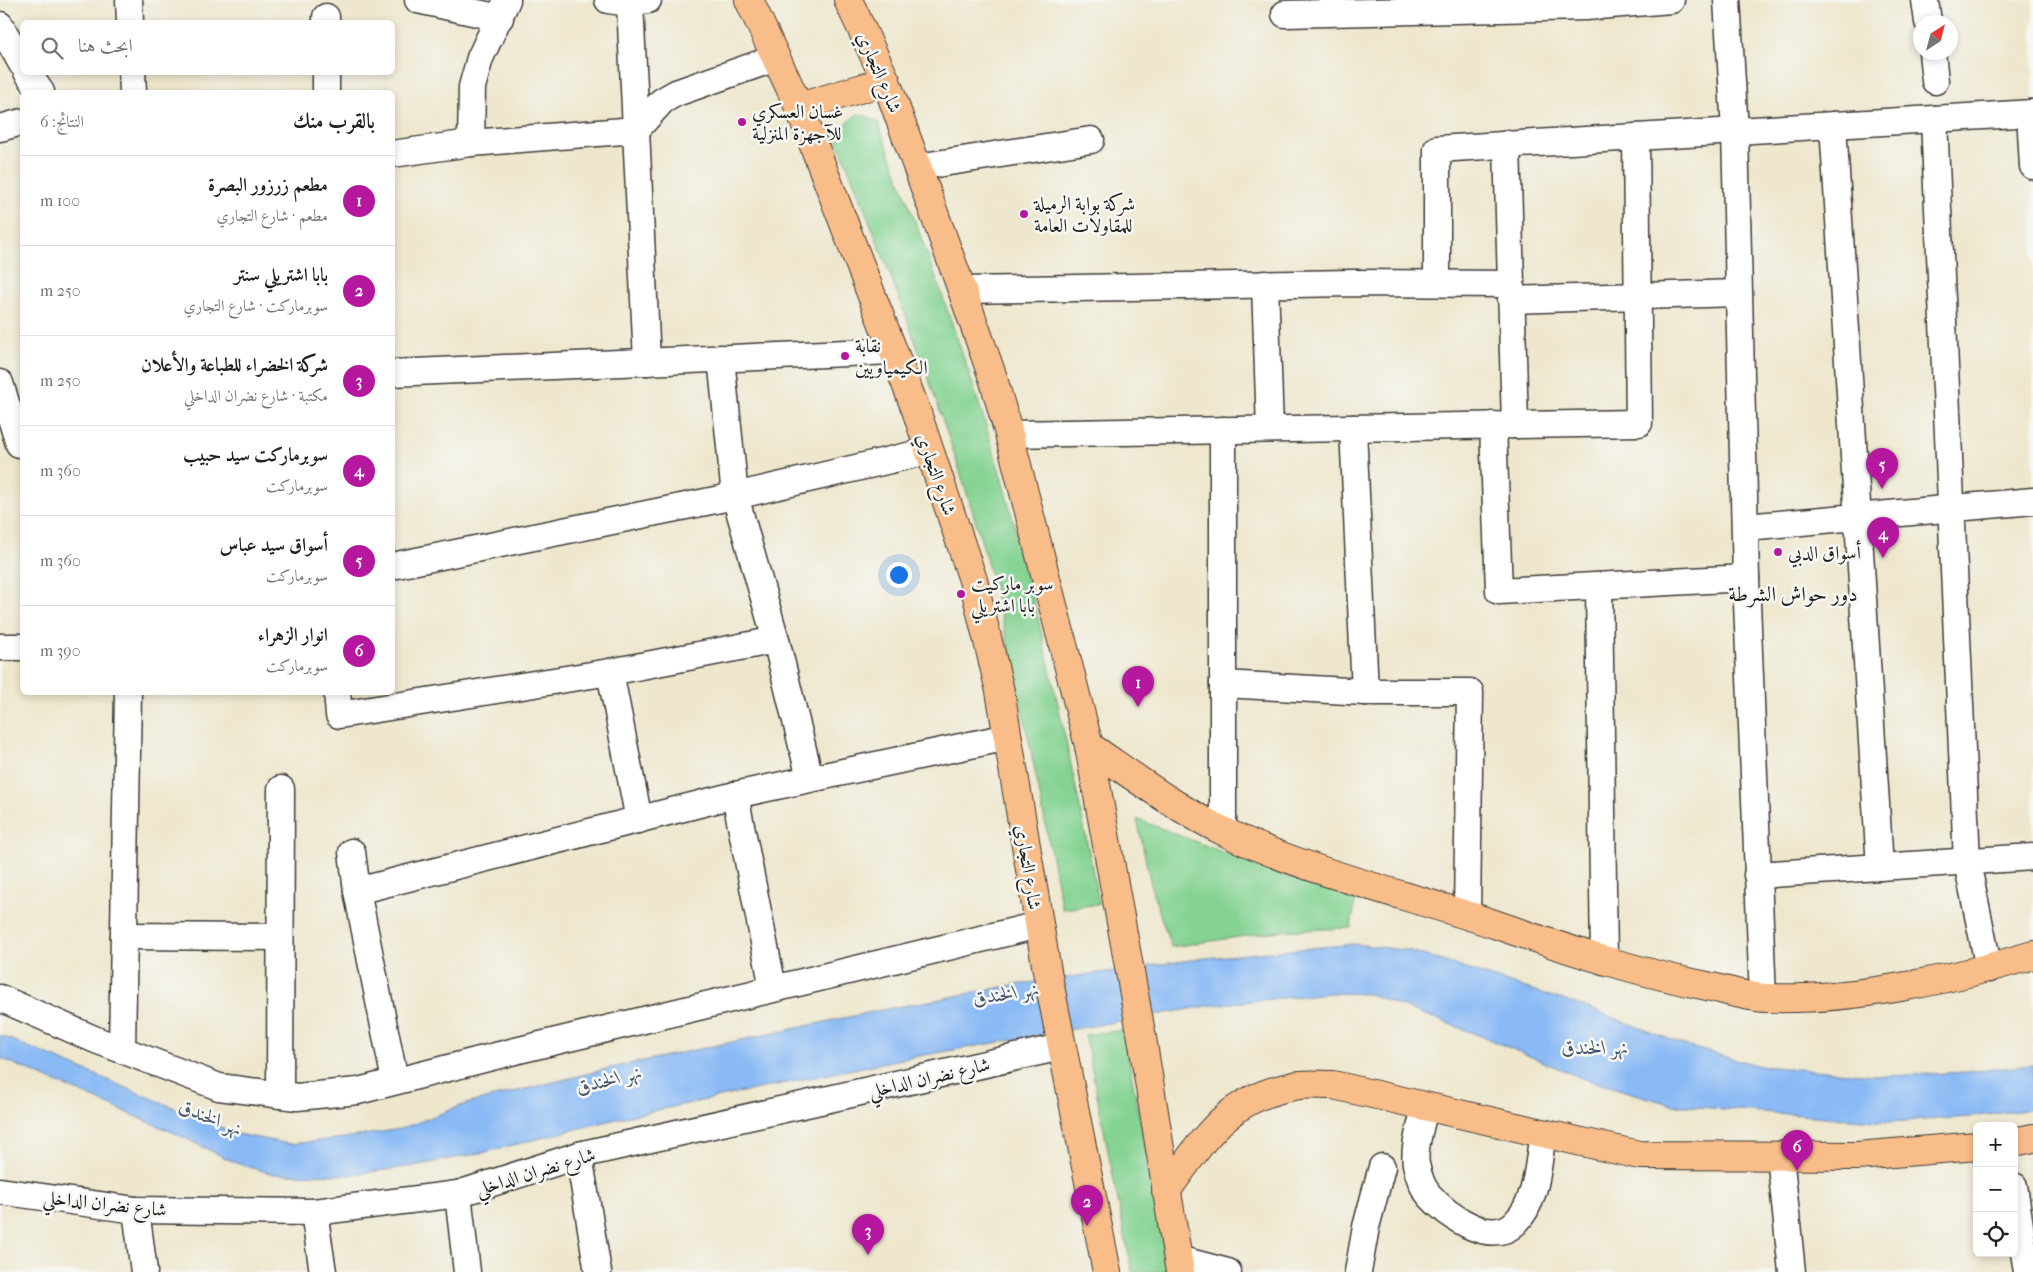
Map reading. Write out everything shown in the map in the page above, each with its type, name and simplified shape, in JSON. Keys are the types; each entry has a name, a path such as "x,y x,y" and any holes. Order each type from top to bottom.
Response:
{"main road":[{"name":"شارع التجاري","path":"749,0 799,107 929,451 973,580 1000,691 1046,971 1061,1047"},
{"name":"شارع التجاري","path":"848,0 886,81 993,378 1009,434 1090,746 1142,1038 1166,1191"},
{"path":"799,107 886,81"},
{"path":"1090,746 1149,787 1223,831 1279,856 1467,915 1604,962 1763,998 1816,998 1900,986 1989,969 2033,955"},
{"path":"1061,1047 1107,1272"},
{"path":"1179,1266 1166,1191 1217,1123 1234,1109 1260,1096 1296,1085 1333,1085 1639,1154 1857,1156 1973,1146"},
{"path":"2018,1141 2033,1138"}],"street":[{"path":"129,0 130,20"},
{"path":"418,0 503,9 480,58 472,87 471,143"},
{"path":"1285,14 1349,6 1586,4 1671,0"},
{"path":"1727,0 1735,131 1746,578 1763,998"},
{"path":"1926,0 1927,15"},
{"path":"629,1 647,362"},
{"path":"0,25 20,60"},
{"path":"395,154 471,143 636,130 662,100 676,92 776,58"},
{"path":"1933,60 1935,80"},
{"path":"29,75 40,90"},
{"path":"132,75 133,90"},
{"path":"326,75 326,90"},
{"path":"1437,283 1437,149 2032,113 2033,166"},
{"path":"1934,119 1967,862 1989,969"},
{"path":"0,128 20,123"},
{"path":"1833,125 1880,867"},
{"path":"1009,434 1639,423 1636,137"},
{"path":"917,167 1091,140"},
{"path":"1507,144 1511,292 1504,425 1499,591 1746,578"},
{"path":"962,290 1265,284 1437,283 1511,292 1638,298 1738,293"},
{"path":"1265,284 1270,429"},
{"path":"395,373 892,351"},
{"path":"721,358 736,496 776,640 810,778"},
{"path":"0,383 14,444"},
{"path":"1353,428 1365,692"},
{"path":"1223,430 1223,831"},
{"path":"395,565 736,496 929,451"},
{"path":"1746,527 2033,501"},
{"path":"1599,586 1604,962"},
{"path":"337,695 339,715 610,672 776,640"},
{"path":"0,647 20,647"},
{"path":"610,672 640,820"},
{"path":"1223,684 1365,692 1470,692 1467,915"},
{"path":"122,1050 128,695"},
{"path":"357,891 735,795 1008,737"},
{"path":"280,1094 281,789"},
{"path":"735,795 772,988"},
{"path":"352,852 357,891 395,1081"},
{"path":"1757,875 2033,857"},
{"path":"0,998 122,1050 218,1087 297,1097 358,1091 772,988 1039,925"},
{"path":"124,936 280,937"},
{"name":"شارع نضران الداخلي","path":"0,1191 136,1210 314,1212 458,1194 579,1156 1061,1047"},
{"path":"1425,1107 1416,1161 1420,1179 1428,1194 1447,1211 1470,1226 1488,1231 1504,1231 1515,1223 1526,1209 1533,1192 1543,1133"},
{"path":"1780,1155 1792,1272"},
{"path":"579,1156 598,1272"},
{"path":"1358,1272 1366,1227 1382,1167"},
{"path":"458,1194 467,1272"},
{"path":"136,1210 144,1272"},
{"path":"314,1212 323,1272"},
{"path":"2018,1212 2027,1272"},
{"path":"1179,1266 1228,1272"}],"green space":[{"path":"858,114 878,122 949,316 997,463 1048,659 1099,904 1062,909 1016,680 982,543 967,492 915,341 838,142 845,126"},
{"path":"1137,819 1287,877 1356,895 1351,928 1279,931 1171,947 1152,890"},
{"path":"1123,1030 1169,1272 1132,1272 1085,1035"}],"water":[{"name":"نهر الخندق","path":"1354,944 1411,951 1591,1009 1690,1047 1760,1066 1889,1076 1965,1072 2033,1065 2033,1109 1970,1117 1889,1122 1673,1105 1584,1079 1476,1034 1369,994 1330,993 1213,1005 896,1060 620,1118 486,1152 414,1166 349,1175 272,1174 236,1163 172,1132 0,1058 0,1035 237,1134 290,1144 400,1129 466,1104 606,1069 881,1010 1014,985 1205,958"}],"place":[{"name":"غسان العسكري للآجهزة المنزلية","path":"742,122"},
{"name":"شركة بوابة الرميلة للمقاولات العامة","path":"1024,214"},
{"name":"نقابة الكيمياويين","path":"845,356"},
{"name":"أسواق سيد عباس","path":"1882,489"},
{"name":"أسواق الدبي","path":"1778,552"},
{"name":"سوبرماركت سيد حبيب","path":"1883,558"},
{"name":"سوبر ماركيت بابا اشتريلي","path":"961,594"},
{"name":"مطعم زرزور البصرة","path":"1138,707"},
{"name":"انوار الزهراء","path":"1797,1171"},
{"name":"بابا اشتريلي سنتر","path":"1087,1226"},
{"name":"شركة الخضراء للطباعة والأعلان","path":"868,1255"}],"district":[{"name":"دور حواش الشرطة","path":"1793,594"}]}
